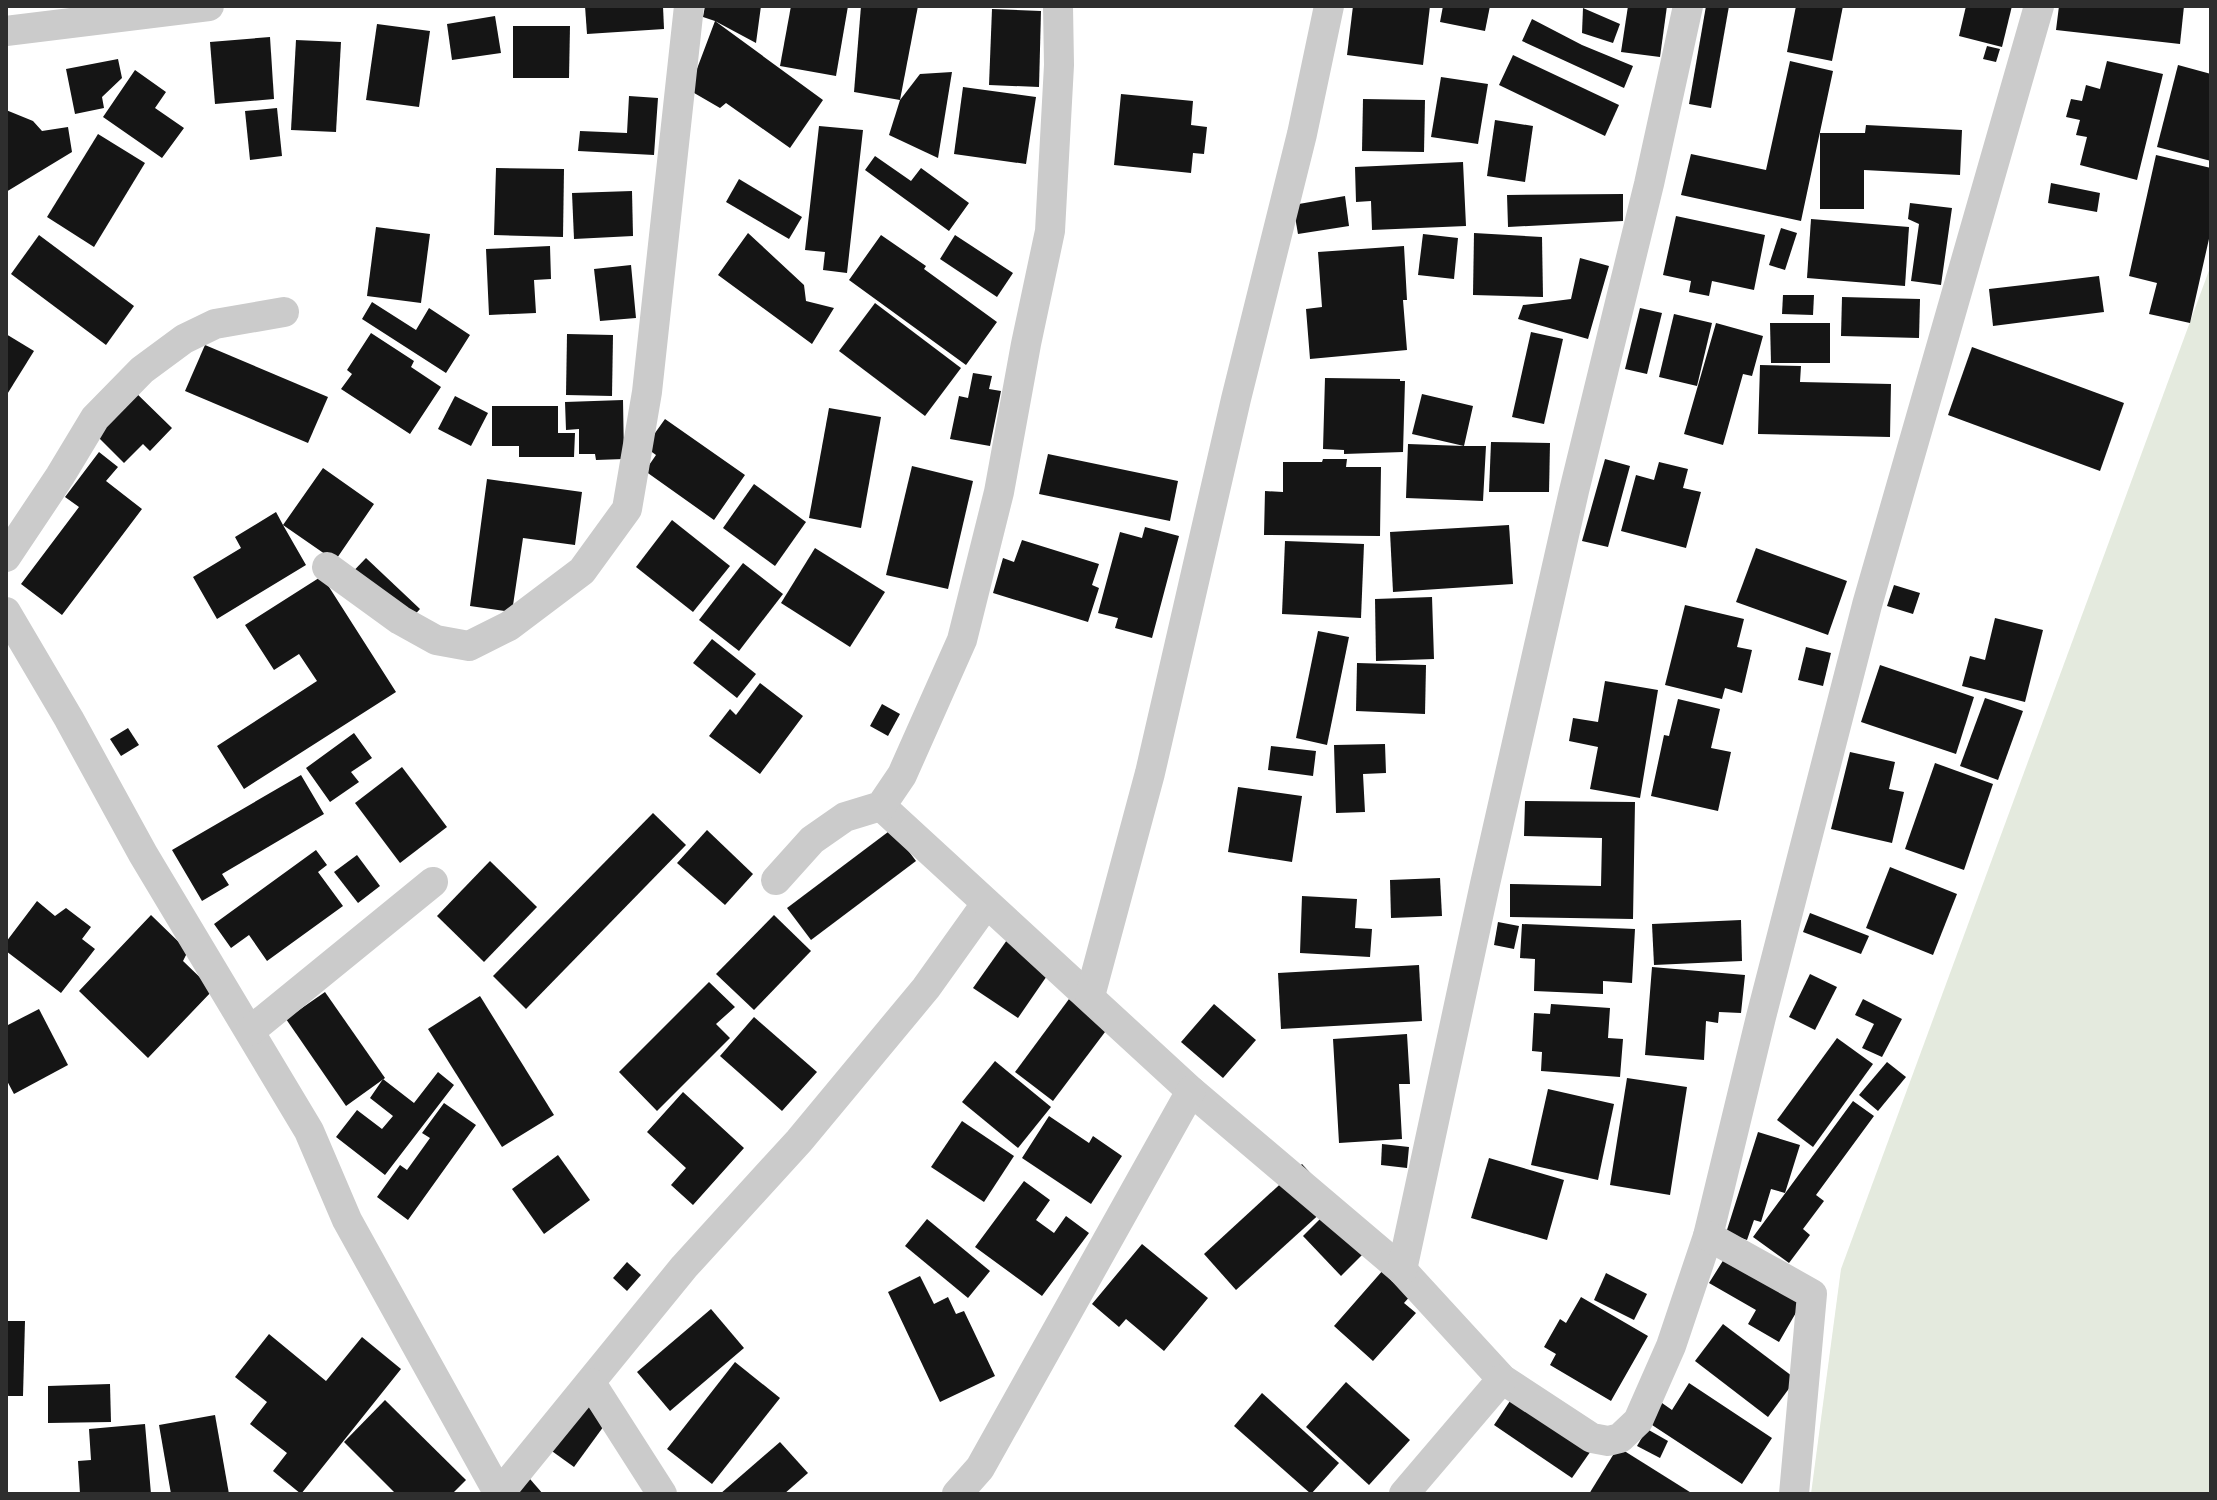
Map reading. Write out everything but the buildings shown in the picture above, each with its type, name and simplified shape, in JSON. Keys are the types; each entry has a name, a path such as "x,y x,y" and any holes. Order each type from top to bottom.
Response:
{"street":[{"path":"6,31 209,6"},
{"path":"327,567 400,620 436,640 469,646 509,626 582,571 627,509 647,392 689,6"},
{"path":"776,880 812,840 845,817 881,806 902,775 962,640 999,492 1050,231 1059,65 1058,6"},
{"path":"1090,996 1150,773 1236,399 1302,134 1329,6"},
{"path":"1402,1270 1567,521 1649,184 1688,6"},
{"path":"881,806 1191,1091 1402,1270 1502,1379 1592,1438 1608,1441 1620,1438 1638,1421 1671,1346 1708,1236 1867,605 2039,6"},
{"path":"6,557 95,418 142,370 184,339 215,324 284,312"},
{"path":"6,612 143,854 309,1131 347,1220 499,1494 684,1267 799,1141 926,988 986,904"},
{"path":"250,1031 433,882"},
{"path":"957,1494 980,1468 1191,1091"},
{"path":"1708,1236 1812,1294 1794,1494"},
{"path":"1404,1494 1502,1379"},
{"path":"591,1383 662,1494"}],"shaded area":[{"path":"2211,265 2211,1494 1811,1494 1841,1269"}]}
